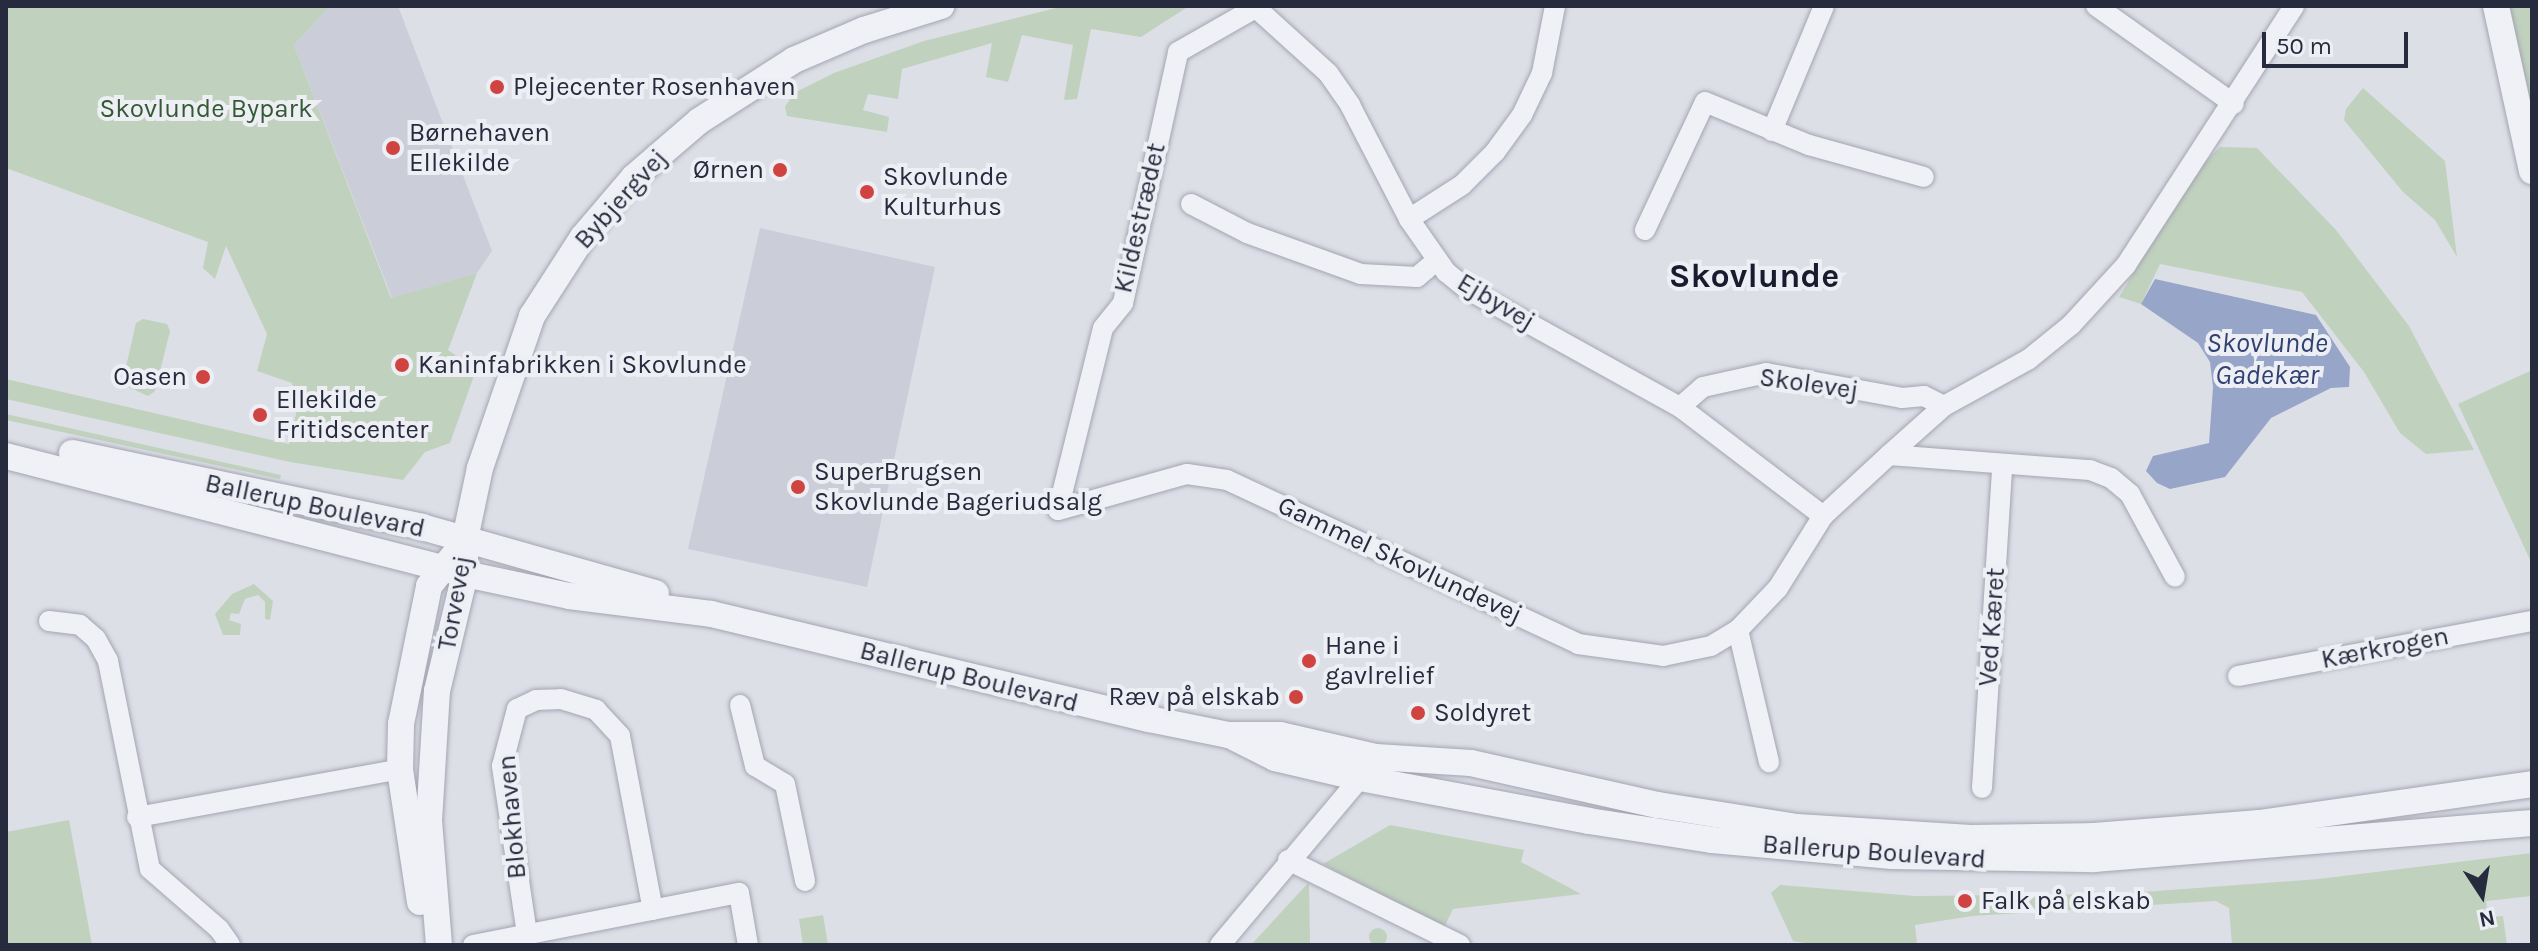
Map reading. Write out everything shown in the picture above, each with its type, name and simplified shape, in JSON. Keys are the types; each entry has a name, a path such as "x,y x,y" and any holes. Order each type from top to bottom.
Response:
{"street":[{"name":"Bybjergvej","path":"465,539 480,468 532,316 583,237 634,177 699,121 794,60 864,30 941,6"},
{"path":"1409,219 1462,185 1495,152 1522,115 1542,73 1555,6"},
{"path":"1772,131 1824,6"},
{"path":"2096,6 2234,104"},
{"name":"Gammel Skovlundevej","path":"1058,510 1187,474 1227,480 1578,644 1672,656 1711,646 1738,630 1778,588 1823,516 1889,455 1944,406 2029,359 2071,325 2126,265 2234,104 2294,6"},
{"path":"2496,6 2532,171"},
{"name":"Ejbyvej","path":"1254,7 1328,73 1350,105 1409,219 1436,261 1467,289 1680,407 1823,516"},
{"name":"Kildestrædet","path":"1058,510 1103,328 1123,303 1178,52 1254,7"},
{"path":"1645,230 1705,102 1772,131 1924,177"},
{"path":"1191,204 1247,233 1361,274 1417,277 1436,261"},
{"name":"Skolevej","path":"1680,407 1703,387 1766,373 1902,398 1924,396 1944,406"},
{"name":"Ballerup Boulevard","path":"6,439 465,539 633,584 711,614"},
{"path":"1889,455 2002,466 2090,470 2111,478 2130,494 2175,577"},
{"name":"Ballerup Boulevard","path":"6,456 455,571 569,596 711,614 1228,735 1275,758 1363,767 1712,840 1975,860 2163,855 2532,823"},
{"name":"Ved Kæret","path":"1982,788 2002,466"},
{"name":"Torvevej","path":"439,945 430,761 455,571 465,539"},
{"name":"Torvevej","path":"428,945 400,769 401,724 429,586 455,571"},
{"path":"49,621 80,625 96,639 108,661 137,817 150,869 230,945"},
{"name":"Kærkrogen","path":"2238,676 2532,621"},
{"path":"1738,630 1769,762"},
{"name":"Blokhaven","path":"527,934 502,766 506,737 517,709 536,700 561,699 596,710 620,736 653,910"},
{"path":"740,705 755,766 785,784 805,881"},
{"name":"Ballerup Boulevard","path":"1363,767 1461,761 1658,805 1783,825 1971,838 2213,828 2532,784"},
{"path":"1220,945 1363,767"},
{"path":"137,817 400,769"},
{"path":"1288,860 1460,945"},
{"path":"473,945 739,893 748,945"}],"shaded area":[{"name":"Børnehaven Ellekilde","path":"330,6 398,6 492,251 477,273 392,298 294,45"},
{"path":"760,228 935,267 867,587 688,549"}],"green space":[{"name":"Skovlunde Bypark","path":"6,6 330,6 294,45 391,298 477,273 448,350 476,370 450,443 425,452 403,480 290,462 6,399 6,379 289,444 298,405 292,383 257,371 267,334 226,246 215,279 203,268 208,242 6,168"},
{"path":"1064,6 1189,6 1141,37 1091,29 1077,99 1064,100 1073,45 1022,35 1008,82 986,77 992,43 902,69 898,99 868,94 863,110 889,117 887,132 787,116 785,107 794,93 834,73 924,41"},
{"path":"2508,6 2532,6 2532,122"},
{"path":"2363,88 2445,161 2457,257 2435,220 2403,192 2344,120 2346,109"},
{"path":"2220,147 2257,148 2336,230 2409,326 2474,450 2426,454 2400,433 2364,372 2302,292 2160,264 2141,304 2119,297 2195,172"},
{"path":"143,319 167,324 170,331 155,391 148,396 122,384 136,323"},
{"path":"2532,370 2532,564 2458,404"},
{"path":"6,414 281,475 280,479 6,420"},
{"path":"254,584 273,601 270,620 265,619 265,602 258,595 245,599 239,614 231,613 229,620 241,624 240,635 223,635 215,614 232,594"},
{"path":"69,820 92,945 6,945 6,832"},
{"path":"1390,825 1524,850 1521,862 1581,894 1453,909 1444,928 1323,864"},
{"path":"2532,853 2532,896 2486,901 2488,917 2503,916 2507,945 2232,945 2229,908 2216,901 1972,916 1915,925 1917,945 1817,945 1793,941 1771,893 1780,885 1915,896 2116,894 2318,879"},
{"path":"1309,882 1310,945 1251,945"},
{"path":"823,915 828,945 803,945 799,919"},
{"path":"1378,928 1387,937 1378,946 1369,937"}],"water":[{"name":"Skovlunde Gadekær","path":"2155,279 2316,315 2350,367 2349,387 2331,388 2271,418 2225,477 2170,489 2157,483 2146,471 2153,456 2209,443 2213,387 2210,362 2198,343 2141,304"}],"place":[{"name":"Plejecenter Rosenhaven","path":"497,87"},
{"name":"Børnehaven Ellekilde","path":"393,148"},
{"name":"Ørnen","path":"780,170"},
{"name":"Skovlunde Kulturhus","path":"867,192"},
{"name":"Kaninfabrikken i Skovlunde","path":"402,365"},
{"name":"Oasen","path":"203,377"},
{"name":"Ellekilde Fritidscenter","path":"260,415"},
{"name":"SuperBrugsen Skovlunde Bageriudsalg","path":"798,487"},
{"name":"Hane i gavlrelief","path":"1309,661"},
{"name":"Ræv på elskab","path":"1296,697"},
{"name":"Soldyret","path":"1418,713"},
{"name":"Falk på elskab","path":"1965,901"}],"district":[{"name":"Skovlunde","path":"1754,277"}]}
